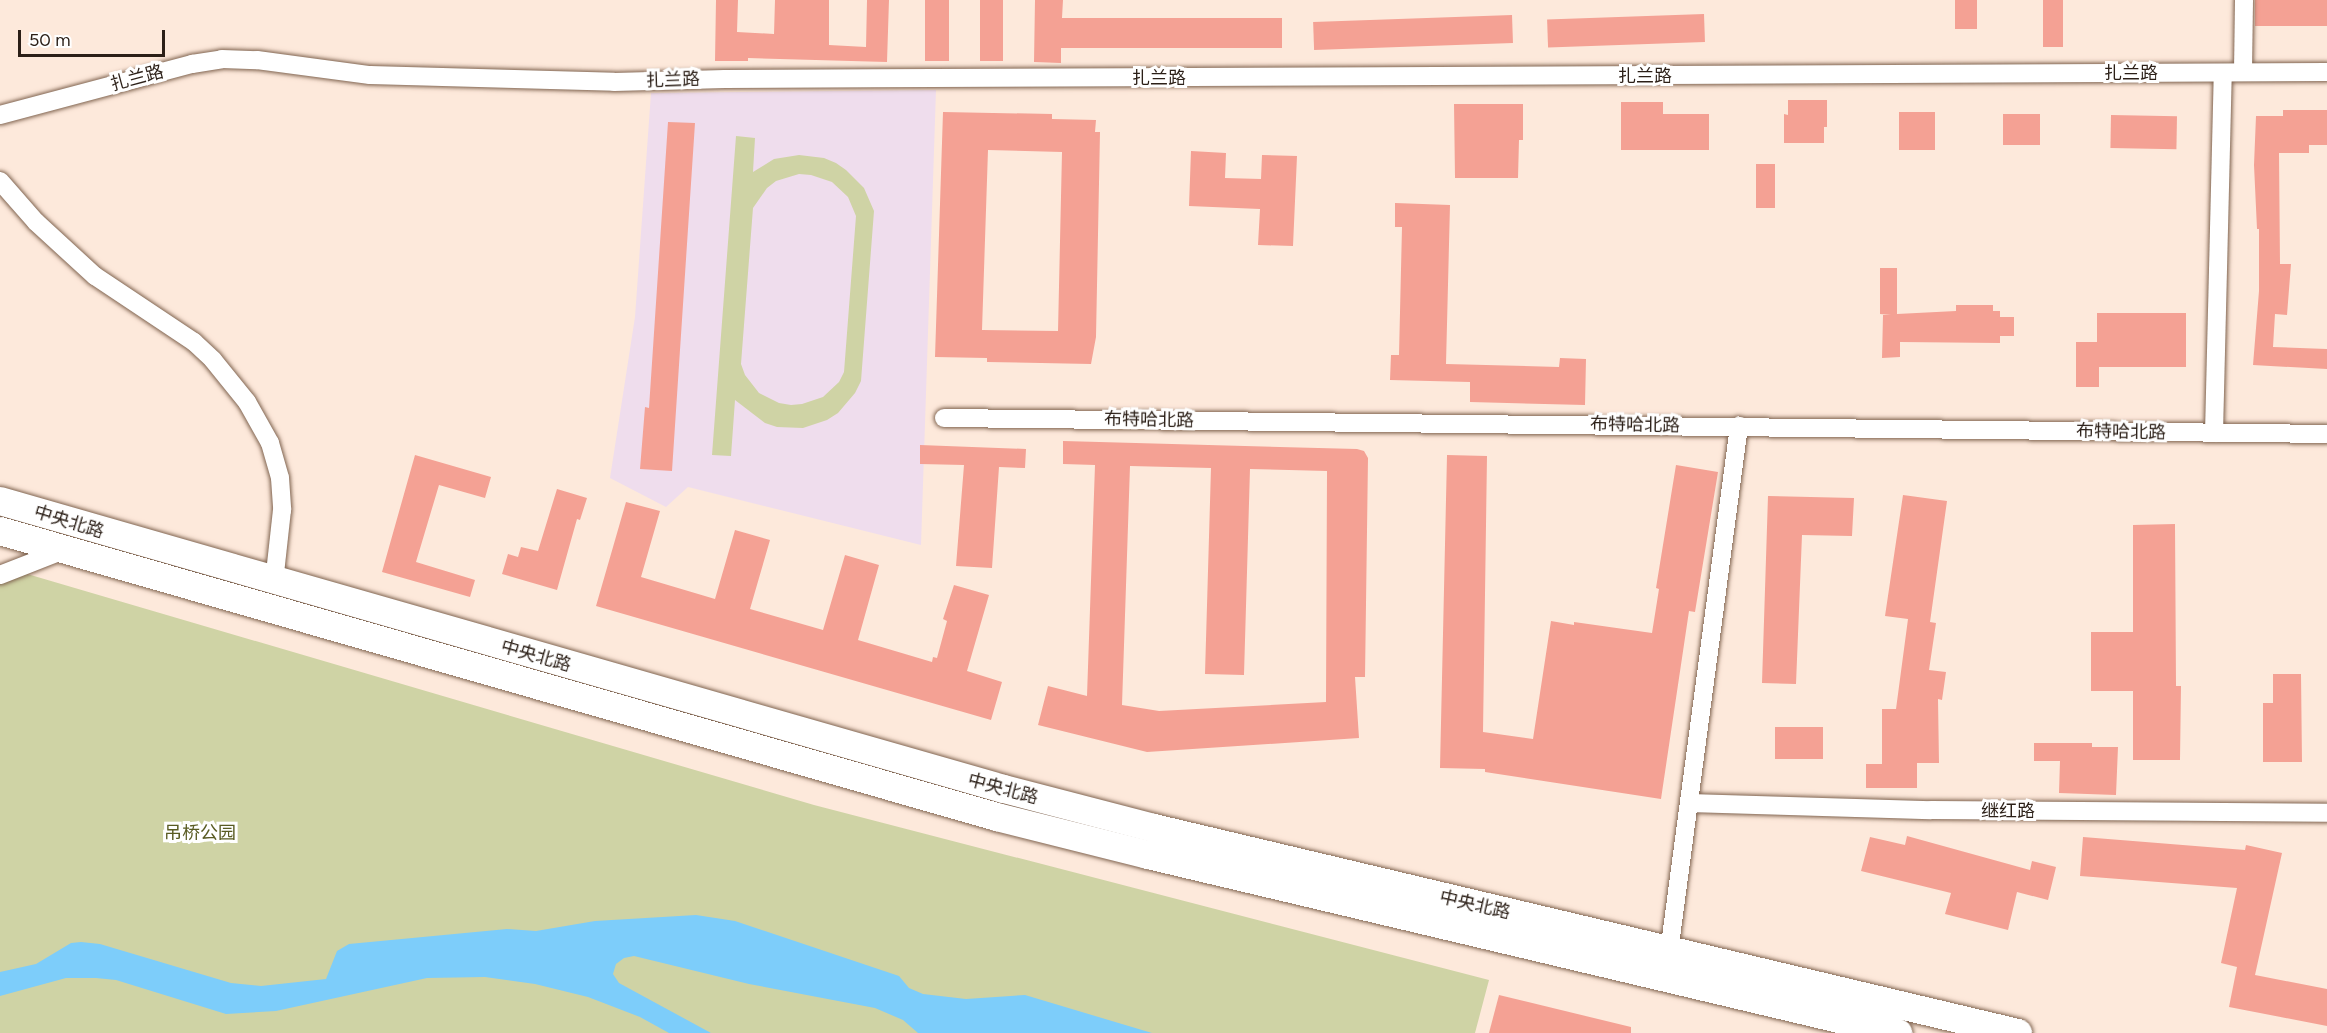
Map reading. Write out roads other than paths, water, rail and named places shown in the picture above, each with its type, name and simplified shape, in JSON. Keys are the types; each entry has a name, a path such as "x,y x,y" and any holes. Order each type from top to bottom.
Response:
{"main road":[{"name":"中央北路","path":"0,501 274,582 1005,789 1155,828 1669,952 2018,1033"},
{"name":"中央北路","path":"0,531 997,817 1159,858 1898,1033"}],"street":[{"path":"2243,72 2244,0"},
{"name":"扎兰路","path":"0,115 192,64 222,59 257,60 326,71 381,76 614,82 725,79 2327,72"},
{"path":"2214,433 2223,73"},
{"path":"0,181 36,222 95,276 194,342 213,360 247,402 270,443 280,478 282,510 274,582"},
{"name":"布特哈北路","path":"944,418 2327,434"},
{"path":"1669,952 1739,426"},
{"path":"0,575 63,549"},
{"name":"继红路","path":"1689,803 1931,810 2327,813"}],"water":[{"path":"696,915 735,921 899,976 909,988 923,994 966,999 1025,995 1152,1033 918,1033 903,1020 875,1008 749,984 634,956 624,958 616,964 613,974 619,983 711,1033 669,1033 640,1017 588,997 535,984 485,977 427,978 276,1011 226,1014 116,980 96,978 66,978 0,996 0,972 36,964 71,943 100,944 231,983 261,986 326,979 337,951 349,944 507,929 536,931 595,921"}],"park label":[{"name":"吊桥公园","path":"200,833"}]}
